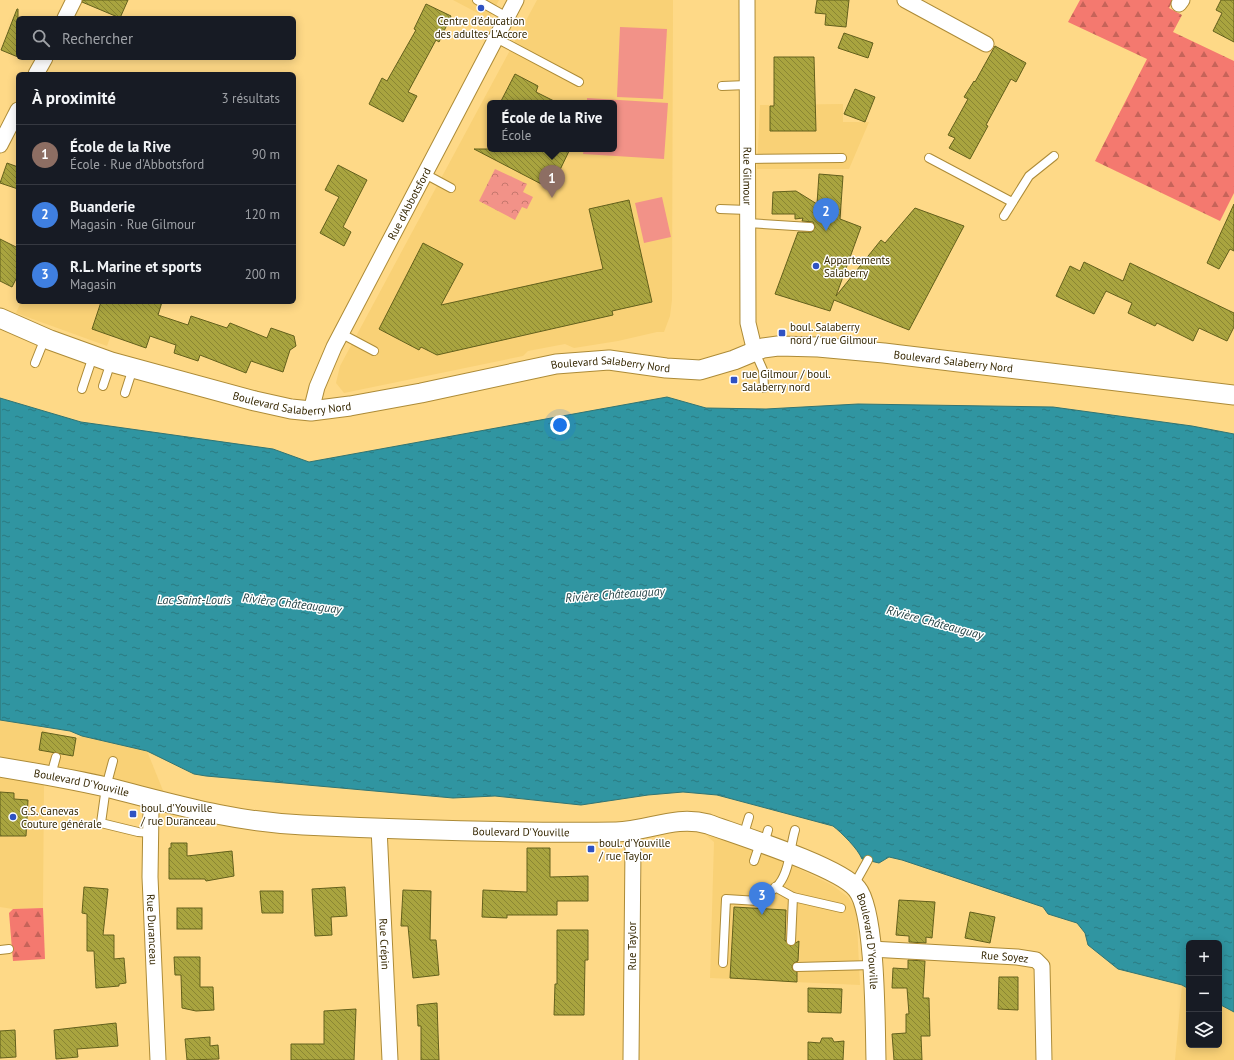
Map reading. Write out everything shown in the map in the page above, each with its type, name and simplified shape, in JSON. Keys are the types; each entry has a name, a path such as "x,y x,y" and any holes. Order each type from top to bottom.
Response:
{"street":[{"path":"66,16 74,0"},
{"name":"Rue d'Abbotsford","path":"311,411 317,387 342,334 516,0"},
{"name":"Rue Gilmour","path":"747,0 748,323 755,352"},
{"path":"905,0 986,44"},
{"path":"37,72 43,60"},
{"path":"0,145 16,114"},
{"name":"Boulevard Salaberry Nord","path":"0,318 45,338 102,359 255,401 311,411 400,397 556,364 610,360 666,368 700,370 734,360 763,348 778,346 843,349 1234,395"},
{"name":"Boulevard D'Youville","path":"0,767 106,788 154,799 186,809 241,820 300,825 379,828 631,831 673,821 695,820 824,868 854,886 865,904 871,957 876,1060"},
{"name":"Rue Duranceau","path":"154,799 151,810 150,877 158,1060"},
{"name":"Rue Crépin","path":"379,828 390,1060"},
{"name":"Rue Taylor","path":"631,831 633,847 631,1060"},
{"name":"Rue Soyez","path":"871,957 1016,957 1036,960 1042,966 1044,1060"}],"lane":[{"path":"477,0 507,17"},
{"path":"496,38 579,82"},
{"path":"722,86 747,85"},
{"path":"1004,216 1029,176 1054,156"},
{"path":"748,159 842,158"},
{"path":"929,158 1012,202"},
{"path":"425,174 452,188"},
{"path":"720,209 748,216 810,227"},
{"path":"342,334 374,351"},
{"path":"35,363 45,338"},
{"path":"755,352 763,370 764,388"},
{"path":"102,359 103,386"},
{"path":"82,389 102,359"},
{"path":"125,393 133,368"},
{"path":"51,776 56,757"},
{"path":"113,761 106,788 101,823 138,832 151,833"},
{"path":"749,817 758,843"},
{"path":"723,963 726,899 758,901 775,887 782,879 795,830"},
{"path":"854,886 868,860"},
{"path":"775,887 793,897 841,908"},
{"path":"791,941 793,897"},
{"path":"0,950 9,949"},
{"path":"798,967 871,957"}],"shaded area":[{"name":"Centre d'éducation des adultes L'Accore","path":"453,0 499,0 489,19"},
{"path":"537,0 673,0 672,300 670,316 664,332 657,332 618,341 574,348 565,344 528,351 523,356 344,393 336,383 340,366"},
{"path":"843,104 843,122 869,122 849,169 757,169 760,105"},
{"path":"20,304 122,304 107,346 16,313"},
{"path":"0,720 37,725 49,733 76,738 82,736 147,751 164,793 66,769 0,759"},
{"path":"0,777 44,782 43,908 13,909 0,907"},
{"path":"700,830 787,863 832,885 848,897 855,908 860,985 710,978 714,842"},
{"path":"1182,985 1186,987 1186,1048 1222,1048 1222,1006 1234,1012 1234,1060 1175,1060"}],"green space":[{"path":"1080,0 1173,0 1169,8 1182,15 1173,32 1234,61 1234,193 1220,221 1095,161 1147,59 1068,22"},
{"path":"620,27 667,29 663,99 617,97"},
{"path":"587,98 668,103 664,159 583,154 583,152 617,152 617,100 587,100"},
{"path":"495,169 527,184 523,192 533,197 527,209 522,207 515,220 479,201"},
{"path":"662,197 671,237 644,243 635,203"},
{"path":"43,908 45,959 13,961 9,913 13,909"}],"water":[{"path":"667,397 706,408 766,409 858,404 1053,407 1192,426 1234,434 1234,1012 1222,1006 1222,940 1186,940 1186,987 1118,969 1088,945 1085,933 1077,923 1048,914 1043,907 902,860 889,857 879,863 862,859 849,841 833,826 717,795 683,792 648,795 581,805 495,796 453,798 206,776 194,774 147,751 82,736 70,731 0,720 0,398 81,422 273,449 309,462"}],"building":[{"path":"83,0 128,0 121,16 115,16 82,2"},
{"path":"817,0 849,0 846,27 825,25 826,14 815,13"},
{"path":"1221,0 1234,0 1234,42 1213,31 1222,13 1216,10"},
{"path":"426,4 451,16 439,42 436,40 408,92 417,96 403,122 369,104 382,78 387,81 416,30 414,29"},
{"path":"18,9 18,16 16,16 16,56 1,50"},
{"path":"844,33 873,43 868,58 838,48"},
{"path":"995,46 1026,63 1016,82 1011,79 986,125 988,126 970,159 949,148 955,138 948,135 968,99 964,97 974,81 975,82"},
{"path":"774,57 814,57 816,131 770,131 770,106 774,106"},
{"path":"515,74 538,86 536,92 552,100 502,100"},
{"path":"855,89 875,97 865,122 844,114"},
{"path":"474,149 487,149 487,152 569,152 558,174 554,172 547,187"},
{"path":"7,163 16,166 16,188 0,183"},
{"path":"338,165 367,180 343,227 351,232 344,246 320,233 339,197 325,190"},
{"path":"819,174 843,176 840,219 861,227 836,296 881,240 885,243 915,208 964,226 909,330 834,300 830,311 775,294 798,232 812,232 815,227 813,222 802,221 803,218 795,219 795,214 772,214 773,192 796,191 817,204"},
{"path":"629,200 652,302 612,311 613,315 437,355 421,347 419,350 379,329 423,243 463,264 441,305 603,269 589,209"},
{"path":"1234,204 1234,251 1230,249 1219,269 1207,263"},
{"path":"0,239 16,247 16,279 12,287 0,281"},
{"path":"1084,262 1123,281 1130,263 1234,313 1234,327 1227,341 1199,328 1193,341 1157,323 1155,326 1128,313 1132,303 1106,291 1094,314 1056,296 1070,266 1080,271"},
{"path":"100,304 161,304 158,315 188,325 191,316 227,328 230,323 267,338 271,328 294,336 296,346 290,350 283,372 251,361 246,373 200,355 198,361 174,353 176,345 150,336 146,348 92,329"},
{"path":"42,732 76,738 73,756 39,750"},
{"name":"G.S. Canevas Couture générale","path":"0,792 14,793 14,799 28,800 26,836 0,836"},
{"path":"171,843 187,843 187,856 232,851 234,876 206,881 205,879 169,879 169,848 171,848"},
{"path":"527,848 550,848 550,877 588,876 588,901 557,901 557,915 507,915 507,918 482,917 483,890 527,892"},
{"path":"84,887 108,889 103,935 114,935 114,959 124,958 126,983 119,984 119,986 96,988 94,951 87,951 87,914 82,913"},
{"path":"345,887 347,916 331,917 332,935 315,936 312,889"},
{"path":"403,890 431,891 430,940 436,940 439,975 413,978 408,926 401,926"},
{"path":"260,891 283,891 283,913 262,913"},
{"path":"899,900 935,902 932,938 926,937 926,943 909,942 909,936 896,935"},
{"path":"734,907 786,910 785,940 790,946 799,941 798,961 794,963 792,967 793,970 797,972 797,982 730,978"},
{"path":"177,908 202,908 202,929 177,929"},
{"path":"970,912 995,917 990,943 965,938"},
{"path":"557,930 588,930 588,960 585,960 584,1015 554,1015 555,984 557,984"},
{"path":"174,957 200,957 200,987 213,987 214,1010 196,1011 182,1008 181,975 175,975"},
{"path":"908,960 925,961 923,998 929,998 930,1036 921,1036 922,1060 894,1060 892,1034 906,1033 906,1014 909,1014 907,988 892,988 893,968 908,969"},
{"path":"999,977 1018,977 1018,1010 998,1009"},
{"path":"808,988 842,989 841,1013 808,1012"},
{"path":"437,1003 439,1060 421,1060 421,1026 418,1026 417,1005"},
{"path":"356,1009 354,1060 291,1060 291,1044 324,1044 324,1011"},
{"path":"116,1023 118,1046 77,1049 78,1057 56,1059 54,1030"},
{"path":"15,1030 16,1057 0,1058 0,1031"},
{"path":"210,1037 210,1046 218,1045 219,1059 187,1060 185,1039"},
{"path":"822,1038 832,1038 834,1042 844,1041 843,1060 808,1060 808,1042 820,1043"}],"place":[{"name":"Centre d'éducation des adultes L'Accore","path":"481,8"},
{"name":"École de la Rive","path":"552,198"},
{"name":"Buanderie","path":"826,231"},
{"name":"Appartements Salaberry","path":"816,266"},
{"name":"boul. Salaberry nord / rue Gilmour","path":"782,333"},
{"name":"rue Gilmour / boul. Salaberry nord","path":"734,380"},
{"name":"boul. d'Youville / rue Duranceau","path":"133,814"},
{"name":"G.S. Canevas Couture générale","path":"13,817"},
{"name":"boul. d'Youville / rue Taylor","path":"591,849"},
{"name":"R.L. Marine et sports","path":"762,915"}],"water label":[{"name":"Rivière Châteauguay","path":"615,594"},
{"name":"Lac Saint-Louis","path":"194,599"},
{"name":"Rivière Châteauguay","path":"292,603"},
{"name":"Rivière Châteauguay","path":"935,622"}]}
